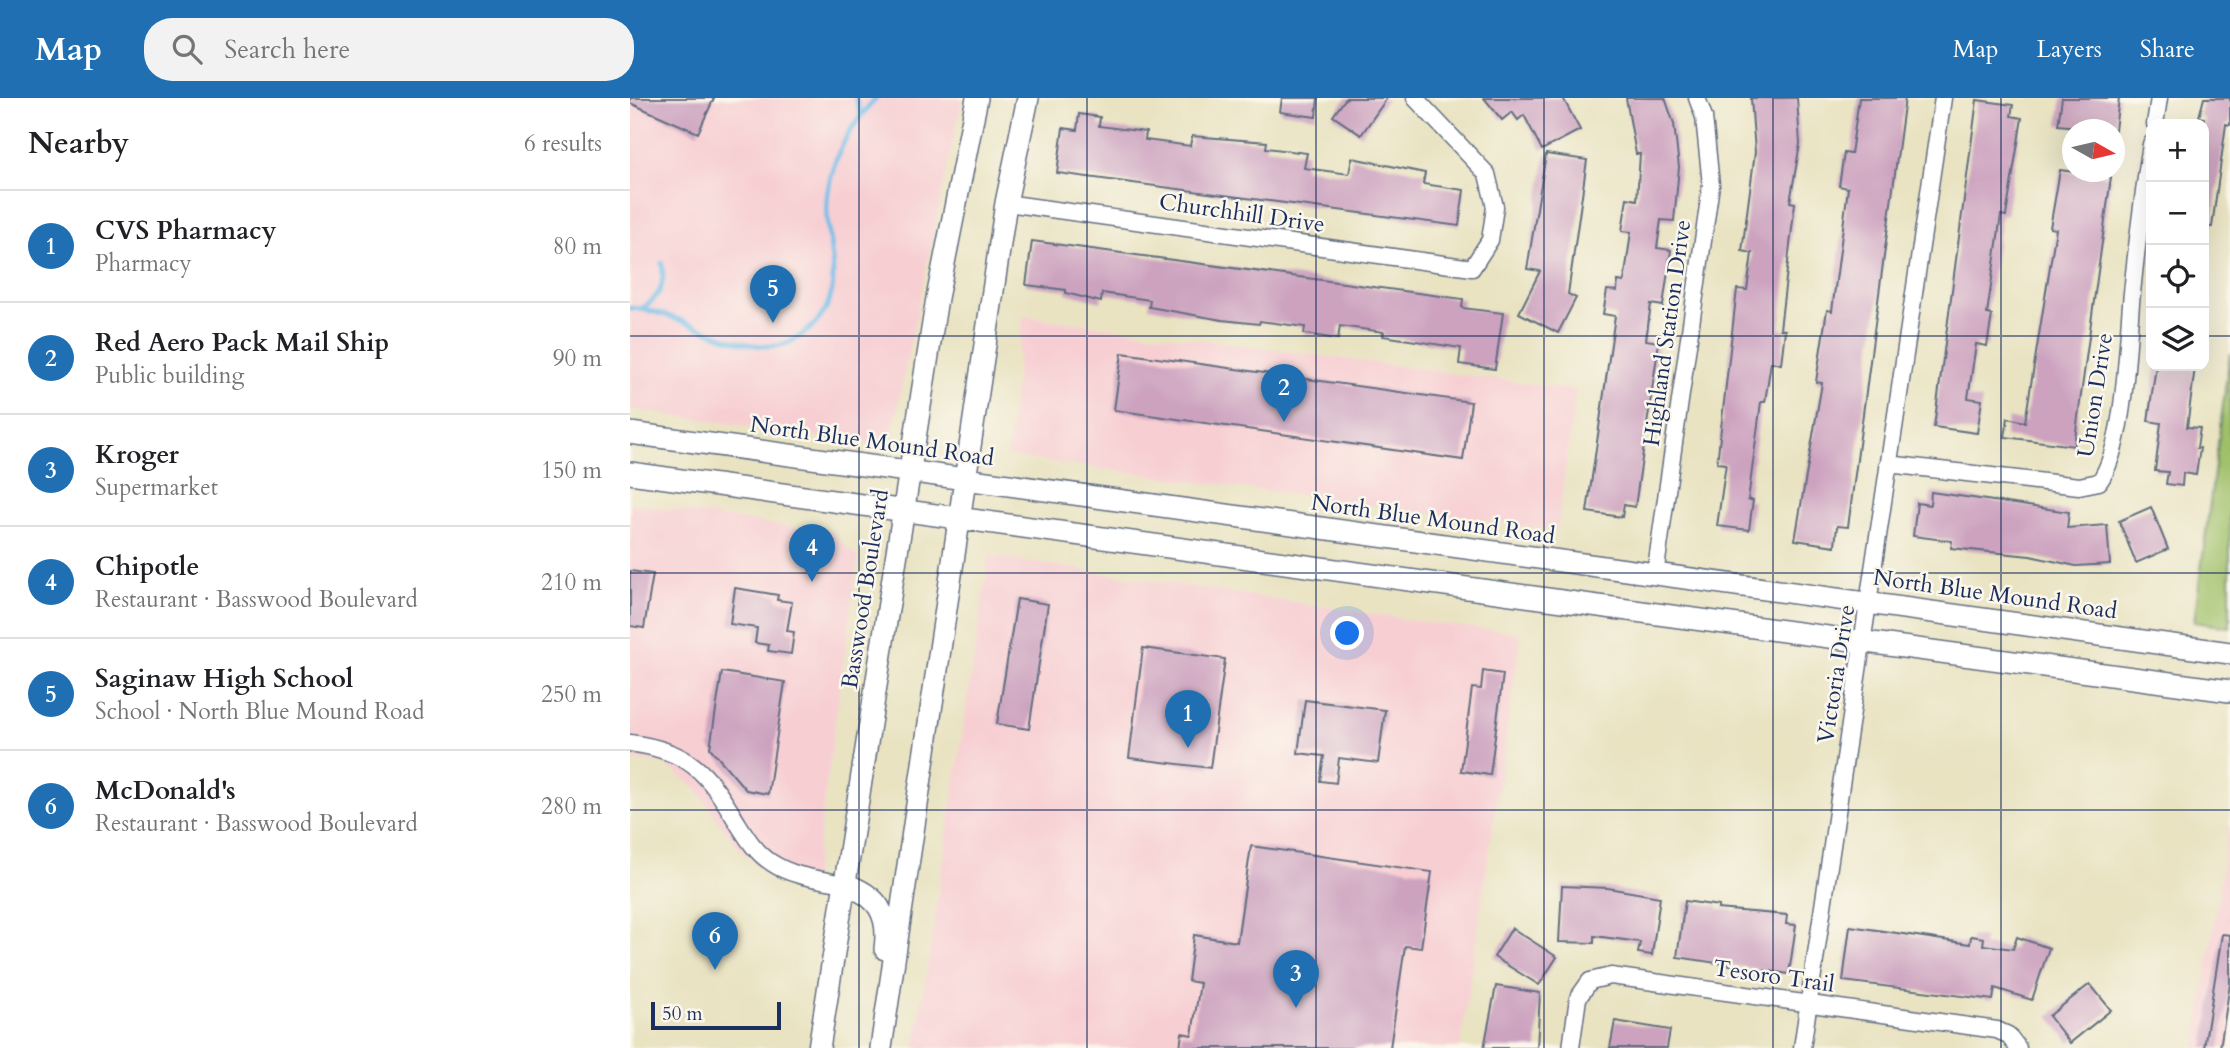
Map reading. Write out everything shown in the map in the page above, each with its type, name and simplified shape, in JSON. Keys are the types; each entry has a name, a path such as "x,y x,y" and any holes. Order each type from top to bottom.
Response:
{"main road":[{"name":"Basswood Boulevard","path":"819,1048 954,204 978,98"},
{"path":"881,1048 1006,203 1028,98"},
{"name":"North Blue Mound Road","path":"630,433 911,474 2230,653"},
{"path":"630,474 961,516 1864,645 2230,691"},
{"path":"844,884 870,894 882,909 887,935 884,957 892,981"}],"street":[{"name":"Churchhill Drive","path":"1006,203 1472,268 1490,240 1495,207 1487,174 1415,98"},
{"name":"Highland Station Drive","path":"1655,575 1711,185 1704,117 1697,98"},
{"name":"Victoria Drive","path":"1802,1048 1864,645 1888,464 1943,98"},
{"path":"2156,119 2159,98"},
{"name":"Union Drive","path":"1888,464 2079,486 2099,482 2108,470 2121,407 2146,176"},
{"path":"630,743 665,749 698,767 714,783 749,842 771,863 798,874 844,884"},
{"name":"Tesoro Trail","path":"1571,1048 1578,998 1590,981 1599,976 1997,1030 2008,1035 2017,1047"}],"shaded area":[{"path":"630,98 962,98 889,447 630,409"},
{"path":"1023,316 1576,390 1557,530 1007,456"},
{"path":"630,504 833,533 858,558 812,888 787,884 763,872 737,847 696,788 665,764 630,759"},
{"path":"989,556 1438,624 1521,633 1460,1048 915,1048"},
{"path":"2230,819 2230,1048 2195,1048"}],"green space":[{"path":"2230,353 2230,627 2194,622"}],"building":[{"path":"630,98 714,98 698,133 630,103"},
{"path":"1282,98 1318,98 1316,117 1280,112"},
{"path":"1346,98 1387,98 1361,135 1333,116"},
{"path":"1484,98 1563,98 1580,130 1542,150 1524,115 1518,120 1512,112 1502,120"},
{"path":"1626,98 1665,98 1674,124 1679,167 1674,221 1661,220 1657,248 1671,250 1663,306 1651,304 1646,340 1659,342 1635,507 1624,505 1622,517 1587,512 1615,316 1603,314 1607,290 1617,291 1618,281 1624,282 1631,232 1622,231 1627,198 1637,200 1640,154 1636,154"},
{"path":"1751,98 1797,98 1800,144 1790,202 1795,203 1780,329 1785,330 1781,364 1771,362 1765,402 1761,402 1748,500 1753,500 1749,530 1717,526 1726,464 1717,463 1737,289 1747,290 1752,253 1742,251 1755,152"},
{"path":"1859,98 1905,98 1848,527 1837,526 1835,546 1795,540 1822,383 1816,382 1827,310 1832,311 1848,188 1839,186 1844,153 1851,154"},
{"path":"2062,98 2119,98 2116,119 2062,119 2062,125 2058,125"},
{"path":"2204,98 2230,98 2230,125 2226,124 2212,227 2209,227 2209,119 2199,117"},
{"path":"1977,100 2013,105 2011,116 2022,118 2006,216 2001,215 1987,314 1992,315 1987,346 1976,344 1968,398 1982,400 1977,433 1934,427"},
{"path":"1079,114 1100,117 1099,126 1146,132 1145,140 1190,146 1192,136 1267,142 1266,148 1307,153 1304,168 1349,174 1352,158 1425,173 1423,184 1464,190 1459,226 1057,173 1063,128 1077,130"},
{"path":"1546,154 1587,160 1568,294 1576,298 1558,333 1519,313 1540,271 1527,269"},
{"path":"2060,170 2062,182 2110,182 2074,446 2005,437 2008,418 2025,422 2056,229 2050,228"},
{"path":"1032,241 1463,299 1462,308 1503,313 1495,369 1459,364 1461,348 1383,336 1384,332 1340,326 1338,339 1304,334 1305,327 1260,321 1259,324 1222,320 1149,307 1150,300 1102,293 1101,302 1066,293 1066,290 1026,285"},
{"path":"1122,353 1471,402 1463,460 1114,410"},
{"path":"2155,371 2194,371 2187,427 2200,428 2197,448 2200,448 2196,475 2183,473 2182,486 2166,484 2168,472 2155,471 2161,423 2148,421"},
{"path":"1931,492 2069,512 2067,528 2107,525 2110,564 2076,566 2030,556 1951,548 1952,541 1913,536 1917,503 1930,505"},
{"path":"2151,507 2168,549 2136,563 2119,521"},
{"path":"630,571 653,574 644,628 630,626"},
{"path":"735,588 778,595 777,600 792,602 787,631 794,632 791,654 768,651 769,645 755,643 757,628 730,624"},
{"path":"1017,599 1048,604 1029,729 997,724"},
{"path":"1143,648 1225,659 1210,768 1129,758"},
{"path":"1483,671 1503,674 1490,775 1461,771 1472,688 1481,689"},
{"path":"722,672 785,682 768,794 746,790 710,748"},
{"path":"1305,700 1385,710 1378,763 1339,758 1336,783 1320,781 1324,756 1298,753"},
{"path":"1251,846 1432,872 1421,948 1405,946 1390,1048 1180,1048 1182,1033 1192,1035 1200,983 1188,981 1194,935 1237,942"},
{"path":"1562,886 1608,888 1660,897 1652,955 1638,953 1640,942 1594,936 1594,943 1559,942"},
{"path":"1685,901 1719,906 1718,909 1787,915 1786,924 1796,925 1789,974 1677,957"},
{"path":"1850,926 1970,944 1971,936 1984,938 1983,945 2013,949 2017,937 2049,948 2032,1000 1995,988 1993,1000 1843,981"},
{"path":"1512,928 1557,957 1539,985 1494,957"},
{"path":"2222,934 2230,935 2230,984 2220,1048 2204,1048"},
{"path":"2090,984 2111,1010 2070,1043 2049,1016"},
{"path":"1496,986 1540,993 1537,1048 1484,1048"},
{"path":"1615,1021 1670,1030 1667,1048 1610,1048"}],"waterway":[{"path":"856,98 861,115"},
{"path":"630,308 665,315 750,344 784,344 807,331 821,316 833,283 827,210 834,164 851,130 876,98"},
{"path":"641,309 653,300 660,289 662,263"}],"place":[{"name":"Saginaw High School","path":"773,323"},
{"name":"Red Aero Pack Mail Ship","path":"1284,422"},
{"name":"Chipotle","path":"812,582"},
{"name":"CVS Pharmacy","path":"1188,748"},
{"name":"McDonald's","path":"715,970"},
{"name":"Kroger","path":"1296,1008"}]}
